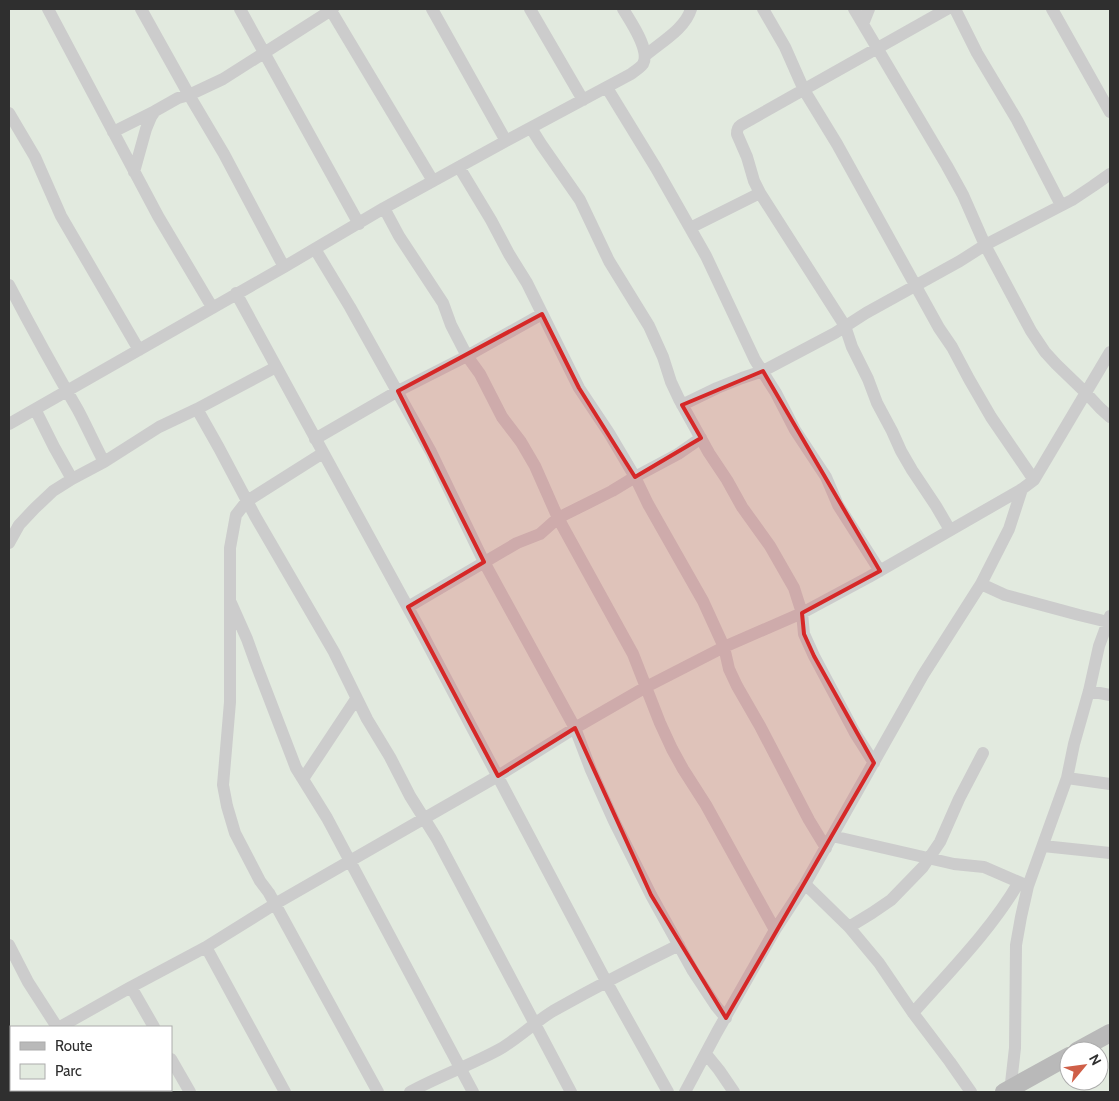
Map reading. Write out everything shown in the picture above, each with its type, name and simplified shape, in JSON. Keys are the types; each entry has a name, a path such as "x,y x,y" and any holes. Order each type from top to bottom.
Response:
{"street":[{"path":"48,9 158,216 212,307"},
{"path":"141,9 224,154 284,267"},
{"path":"240,9 359,224"},
{"path":"113,132 155,112 178,98 189,95 223,79 331,9 433,181"},
{"path":"432,9 506,141"},
{"path":"530,9 583,100"},
{"path":"9,424 384,208 606,88 639,68 644,63 646,55 642,42 623,9"},
{"path":"646,55 676,29 687,18 692,9"},
{"path":"763,9 785,47 804,90 837,144 938,328 952,347 987,409 1034,480"},
{"path":"854,9 963,195 985,245 1031,331 1045,352 1110,417"},
{"path":"863,24 869,9"},
{"path":"947,9 738,127 737,134 760,194 844,326 877,403 901,451 950,530"},
{"path":"955,9 977,53 1017,120 1061,205"},
{"path":"1052,9 1110,112"},
{"path":"606,88 656,168 706,256 752,354 776,393 795,430 826,477 838,505 880,571"},
{"path":"134,172 146,129 151,116 155,112"},
{"path":"9,113 35,157 50,194 65,223 139,350"},
{"path":"532,128 580,200 609,261 649,326 682,405 742,507 770,546 794,588 802,613 804,634 814,656 855,733 874,763"},
{"path":"459,167 527,283 579,388 635,477 702,601 724,647 729,669 737,686 826,848"},
{"path":"682,405 726,385 763,372 985,245 1061,205 1110,174"},
{"path":"690,228 760,194"},
{"path":"384,208 399,236 443,303 451,326 467,356 480,374 502,417 521,442 535,466 558,518 633,654 672,749 706,805 775,930"},
{"path":"315,249 398,391 431,452 484,562 575,728 614,821 651,896 693,971 726,1018"},
{"path":"9,285 104,462"},
{"path":"236,293 408,607 606,982 668,1092"},
{"path":"315,439 398,391 467,356 542,314"},
{"path":"61,1026 131,986 206,947 275,904 498,776 646,687 724,647 802,613 880,571 1022,489 1034,480 1110,352"},
{"path":"9,543 19,525 53,491 104,462 159,427 276,367"},
{"path":"35,409 72,479"},
{"path":"196,409 334,652 356,699 436,839 571,1092"},
{"path":"408,607 517,543 540,534 558,518 612,492 635,477 678,454 701,438"},
{"path":"323,453 247,501 236,516 230,548 230,702 223,785 235,833 378,1092"},
{"path":"685,1092 775,930 826,848 923,676 981,584 1009,529 1022,489"},
{"path":"913,1013 1024,884 1043,846 1068,778 1074,744 1099,646 1109,619 1079,616 1039,603 1005,595 981,584"},
{"path":"229,598 247,639 296,768 327,818 473,1092"},
{"path":"1089,691 1110,695"},
{"path":"303,779 356,699"},
{"path":"849,927 891,900 923,867 940,842 959,799 983,753"},
{"path":"1068,778 1110,784"},
{"path":"832,836 954,864 984,867 1024,884"},
{"path":"1043,846 1110,853"},
{"path":"805,884 849,927 879,963 971,1092"},
{"path":"1008,1091 1015,1048 1016,944 1024,884"},
{"path":"9,945 28,982 58,1026"},
{"path":"410,1092 501,1048 552,1012 679,945"},
{"path":"206,947 285,1092"},
{"path":"131,986 153,1026"},
{"path":"1094,1041 1110,1032"},
{"path":"706,1054 734,1092"},
{"path":"172,1061 190,1092"},
{"path":"1008,1091 1059,1062"}],"highlighted area":[{"path":"542,314 579,388 635,477 701,438 682,405 763,371 880,571 802,613 804,634 814,656 874,763 726,1018 651,895 575,728 498,776 408,607 484,562 398,391"}],"green space":[{"path":"9,9 1110,9 1110,1092 9,1092"}]}
